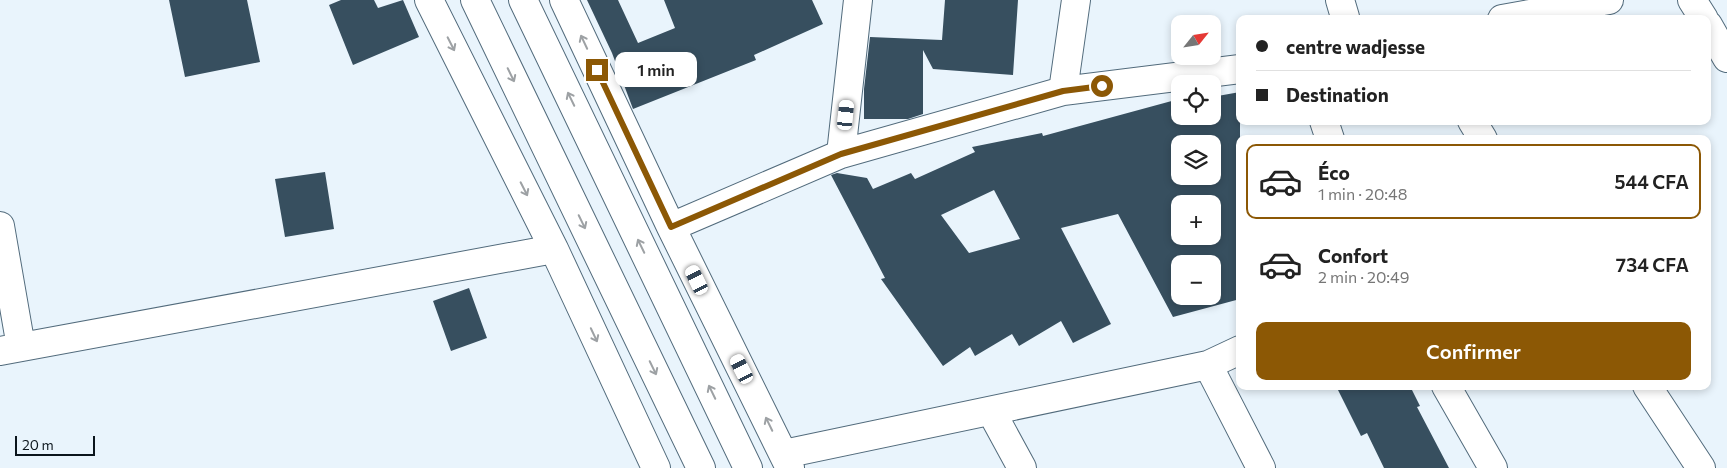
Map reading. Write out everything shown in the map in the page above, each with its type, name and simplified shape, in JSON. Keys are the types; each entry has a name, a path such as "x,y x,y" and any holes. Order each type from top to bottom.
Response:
{"main road":[{"path":"429,0 554,249 656,468"},
{"path":"475,0 701,468"},
{"path":"523,0 748,468"},
{"path":"564,0 671,227 787,461 991,411 1208,365 1236,352"},
{"path":"841,154 858,0"},
{"path":"1063,91 1076,0"},
{"path":"1524,15 1608,0"},
{"path":"1692,0 1701,15"},
{"path":"1711,30 1727,58"},
{"path":"671,227 841,154 1063,91 1236,69"},
{"path":"0,226 11,349 554,249"},
{"path":"1208,365 1262,468"},
{"path":"1448,390 1493,468"},
{"path":"1650,390 1701,468"},
{"path":"991,411 1022,468"}],"building":[{"path":"169,0 247,0 260,62 185,77"},
{"path":"341,0 374,0 378,8 403,0 419,37 353,65 329,5"},
{"path":"587,0 618,0 638,43 675,28 664,0 812,0 823,24 754,55 756,60 633,109 612,53"},
{"path":"945,0 1018,0 1013,75 933,69 923,50 923,114 908,119 864,119 864,89 870,37 942,40"},
{"path":"1236,93 1236,125 1240,125 1240,135 1236,135 1236,300 1221,304 1221,255 1171,255 1171,305 1218,305 1173,317 1118,214 1061,228 1111,324 1073,343 1061,321 1019,346 1012,334 975,356 970,347 943,366 881,279 885,278 831,175 837,173 867,178 873,189 911,173 915,179 975,152 972,147 1042,133 1043,136 1171,101 1171,125 1221,125 1221,95","holes":["994,190 1020,239 969,253 941,215"]},
{"path":"325,172 334,229 285,237 275,179"},
{"path":"469,288 487,338 451,351 433,301"},
{"path":"1338,390 1412,390 1420,406 1417,407 1449,468 1384,468 1367,433 1361,436"}],"route":[{"path":"597,70 671,227 841,154 1063,91 1102,86"}]}
